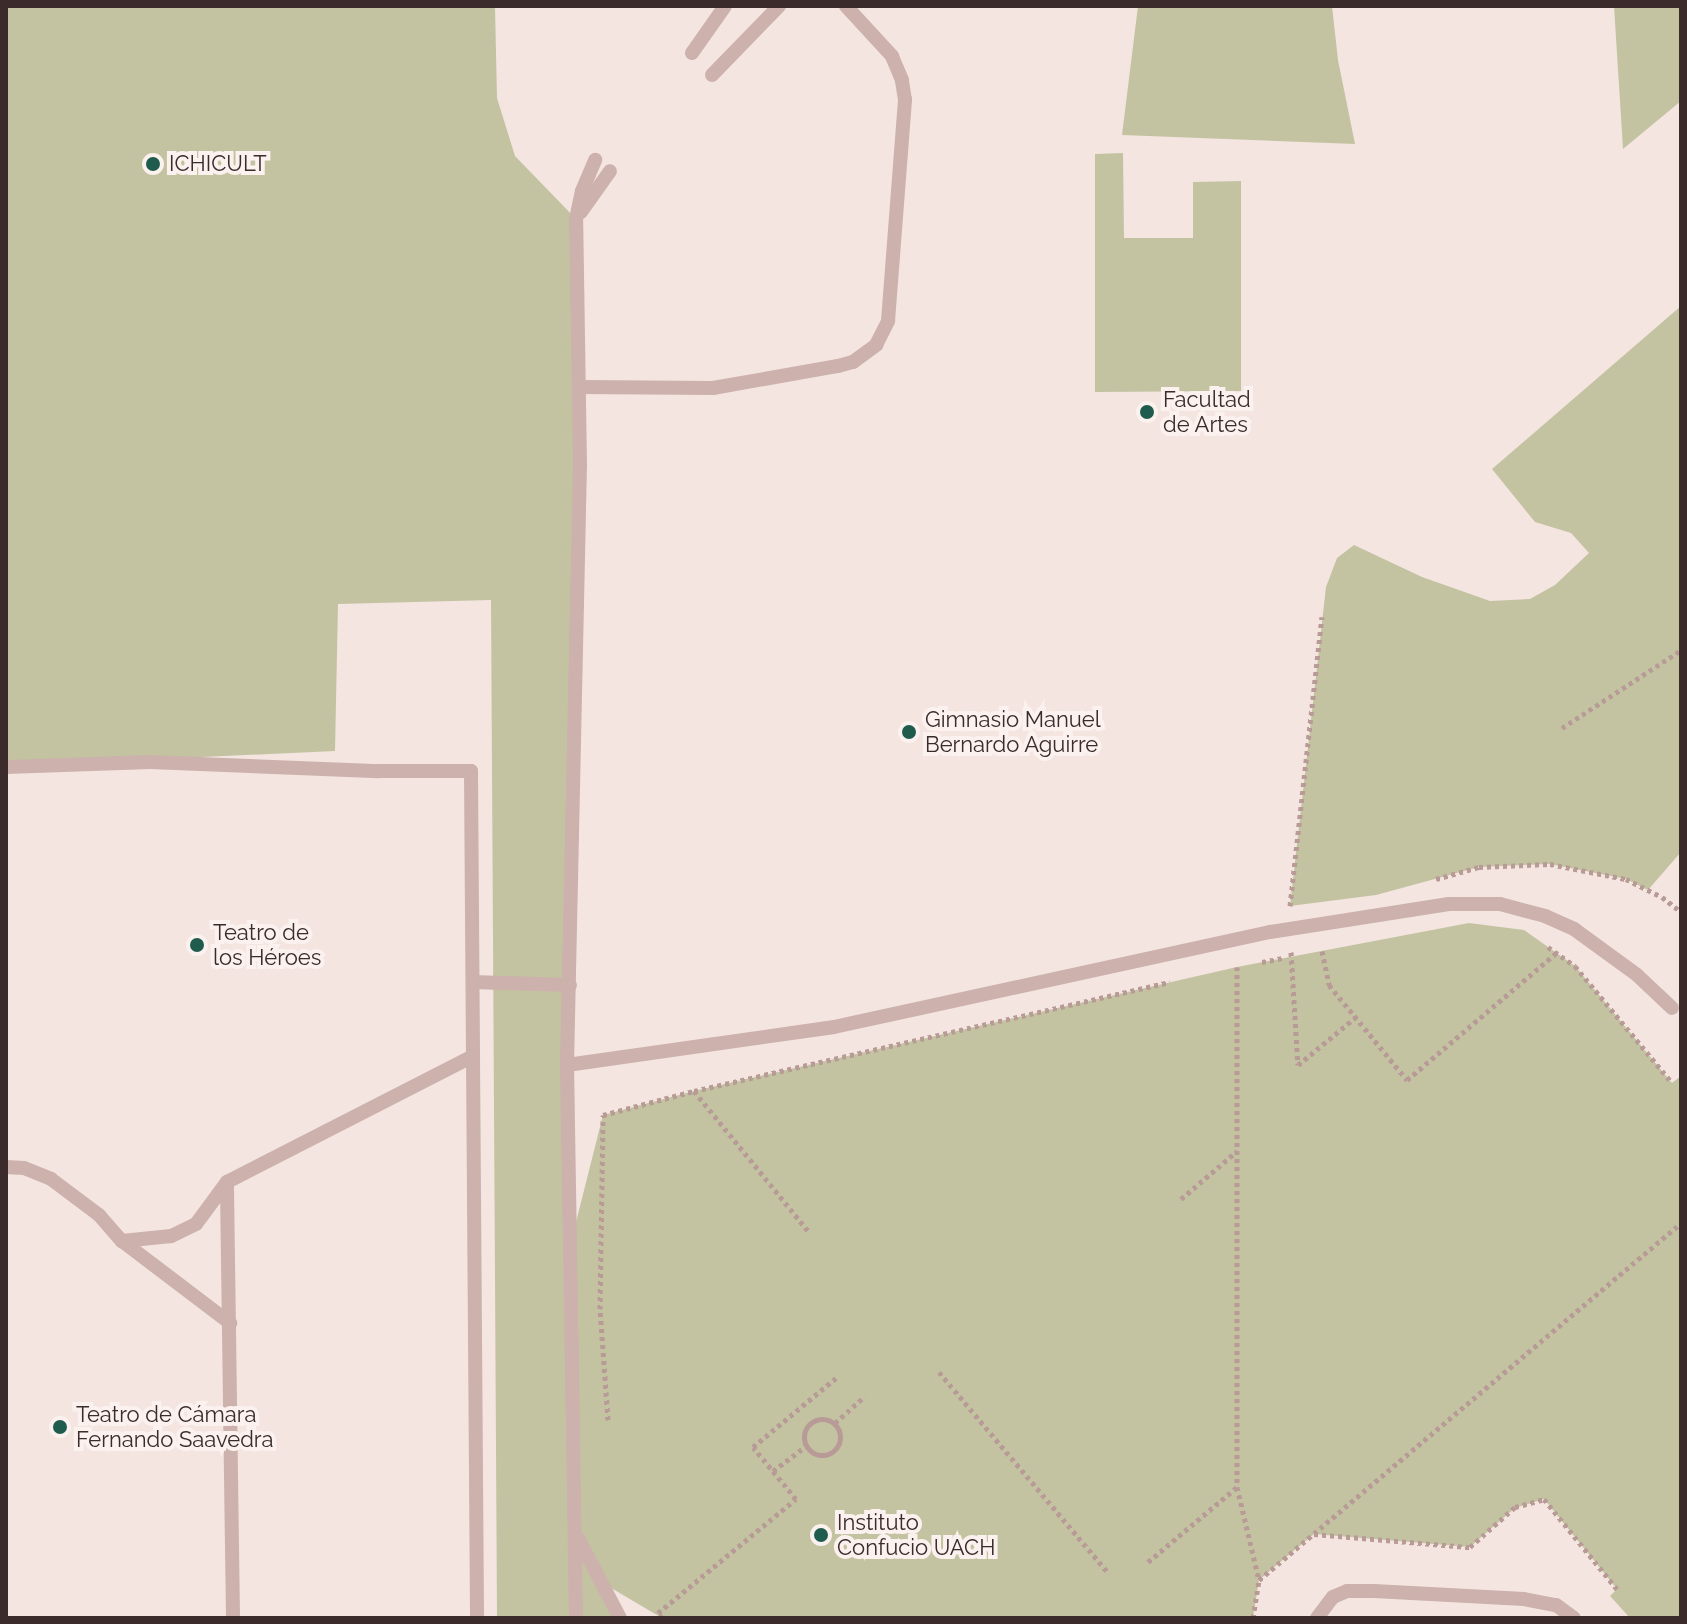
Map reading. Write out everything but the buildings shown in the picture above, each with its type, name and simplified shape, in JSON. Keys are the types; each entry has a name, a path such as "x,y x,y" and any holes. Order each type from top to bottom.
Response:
{"lane":[{"path":"692,53 725,6"},
{"path":"712,75 779,6"},
{"path":"579,387 713,388 838,366 853,362 876,345 888,321 905,100 898,68 881,43 846,6"},
{"path":"576,1618 567,1065 579,387 576,219 582,191 595,160"},
{"path":"576,219 610,171"},
{"path":"6,767 150,762 379,771 471,771 477,1618"},
{"path":"567,1065 834,1027 1270,932 1449,904 1500,904 1545,916 1574,929 1637,975 1672,1008"},
{"path":"473,982 570,985"},
{"path":"122,1241 171,1236 196,1224 212,1207 227,1182 473,1056"},
{"path":"6,1167 24,1168 51,1179 99,1215 122,1241 230,1323"},
{"path":"227,1182 233,1618"},
{"path":"576,1534 620,1618"},
{"path":"1317,1618 1333,1597 1347,1591 1524,1599 1556,1605 1574,1618"}],"path":[{"path":"1322,617 1289,929 1298,1065 1356,1017"},
{"path":"1562,728 1681,650"},
{"path":"1546,945 1575,966 1672,1083"},
{"path":"1221,970 1337,948"},
{"path":"1322,951 1329,985 1407,1080 1556,953"},
{"path":"1237,967 1237,1487 1259,1580 1253,1618"},
{"path":"608,1420 600,1309 603,1115 694,1091 1175,981"},
{"path":"694,1091 810,1233"},
{"path":"1181,1199 1237,1151"},
{"path":"1259,1580 1681,1223"},
{"path":"939,1372 1109,1574"},
{"path":"662,1618 658,1613 796,1499 753,1447 837,1377"},
{"path":"835,1423 865,1396"},
{"path":"806,1446 805,1433 811,1423 823,1419 835,1423"},
{"path":"806,1446 820,1455 835,1450 840,1440 835,1423"},
{"path":"773,1471 806,1446"},
{"path":"1148,1562 1237,1487"},
{"path":"1314,1534 1470,1547 1515,1507 1544,1499 1617,1589"}],"green space":[{"path":"6,6 495,6 497,98 515,156 576,219 570,1246 603,1115 694,1091 1237,967 1469,923 1524,930 1575,966 1672,1083 1681,1076 1681,1618 1630,1618 1610,1596 1617,1589 1544,1499 1515,1508 1470,1547 1314,1534 1259,1580 1253,1618 662,1618 601,1582 620,1618 497,1618 491,600 338,604 335,751 6,766"},
{"path":"1138,6 1332,6 1338,60 1355,144 1122,135"},
{"path":"1614,6 1681,6 1681,101 1623,149"},
{"path":"1123,153 1124,238 1193,238 1193,182 1241,181 1241,391 1095,392 1095,154"},
{"path":"1681,306 1681,852 1648,890 1626,879 1550,864 1479,867 1376,895 1290,906 1326,587 1337,558 1354,545 1422,577 1490,601 1530,599 1555,585 1589,553 1571,533 1535,522 1492,469"}],"place":[{"name":"ICHICULT","path":"153,164"},
{"name":"Facultad de Artes","path":"1147,412"},
{"name":"Gimnasio Manuel Bernardo Aguirre","path":"909,732"},
{"name":"Teatro de los Héroes","path":"197,945"},
{"name":"Teatro de Cámara Fernando Saavedra","path":"60,1427"},
{"name":"Instituto Confucio UACH","path":"821,1535"}]}
